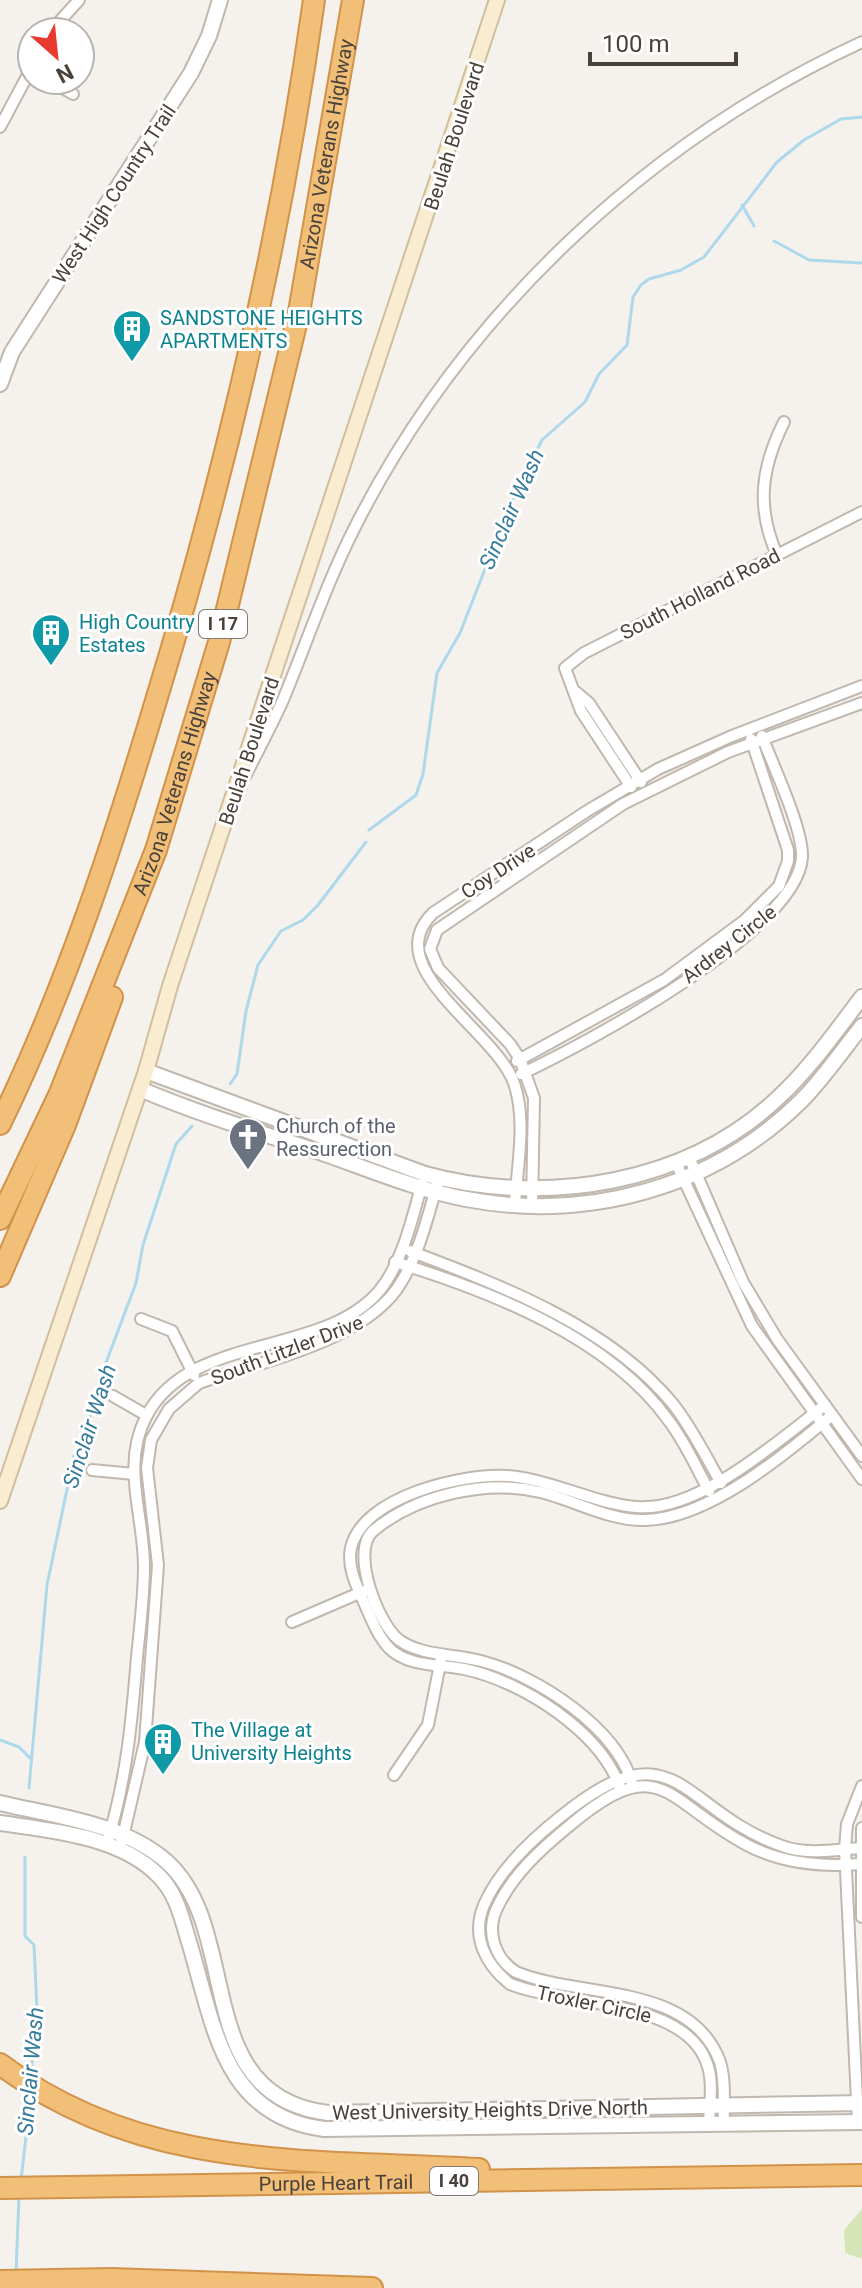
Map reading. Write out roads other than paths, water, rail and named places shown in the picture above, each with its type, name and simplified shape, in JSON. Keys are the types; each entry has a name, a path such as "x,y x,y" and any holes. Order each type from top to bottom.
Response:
{"highway":[{"name":"Arizona Veterans Highway","path":"0,1124 86,919 206,536 273,242 314,0"},
{"name":"Arizona Veterans Highway","path":"0,1219 60,1093 156,850 219,642 283,385 315,226 353,0"},
{"path":"0,1276 65,1125 105,1017 146,900 156,850"},
{"path":"0,2064 79,2114 149,2139 238,2155 655,2179"},
{"name":"Purple Heart Trail","path":"0,2188 862,2175"},
{"path":"0,2281 372,2288"}],"main road":[{"name":"Beulah Boulevard","path":"0,1501 146,1071 170,986 497,0"}],"street":[{"path":"64,16 79,0"},
{"name":"West High Country Trail","path":"0,384 12,352 191,73 209,36 220,0"},
{"path":"228,813 281,704 355,528 416,427 493,321 582,229 704,130 765,92 862,42"},
{"path":"0,127 17,96"},
{"path":"777,555 766,525 763,475 784,422"},
{"name":"South Holland Road","path":"642,794 581,711 564,673 572,660 862,512"},
{"name":"Coy Drive","path":"417,953 421,927 433,913 634,781 753,728 862,686"},
{"name":"Coy Drive","path":"430,949 437,930 446,921 642,794 757,741 862,703"},
{"name":"Ardrey Circle","path":"506,1066 664,980 745,920 779,886 788,850 753,728"},
{"name":"Ardrey Circle","path":"512,1078 606,1030 664,994 702,968 782,903 800,868 801,845 757,741"},
{"path":"515,1205 521,1125 512,1078 506,1066 428,978 417,953 430,949 438,968 520,1059 534,1098 532,1206"},
{"path":"146,1071 430,1183 534,1187 620,1180 682,1160 740,1128 780,1097 862,997"},
{"path":"140,1089 430,1183 515,1205 606,1202 690,1176 750,1144 799,1103 862,1026"},
{"path":"682,1160 743,1282 777,1339 862,1456"},
{"path":"690,1176 740,1304 766,1348 862,1479"},
{"name":"South Litzler Drive","path":"117,1833 131,1742 143,1583 134,1474 136,1442 146,1415 169,1388 193,1372 348,1316 381,1288 430,1183"},
{"name":"South Litzler Drive","path":"112,1848 145,1742 158,1565 147,1468 151,1440 169,1409 199,1383 359,1326 390,1299 415,1253 430,1183"},
{"path":"402,1248 523,1296 635,1366 673,1405 726,1492"},
{"path":"395,1262 523,1309 627,1376 669,1421 713,1498"},
{"path":"141,1319 172,1331 199,1383"},
{"path":"113,1396 146,1415"},
{"path":"632,1781 619,1751 599,1729 523,1676 479,1660 415,1662 390,1649 360,1593 349,1557 356,1534 366,1521 403,1498 454,1480 504,1476 533,1479 639,1507 662,1505 719,1480 825,1405"},
{"path":"619,1784 611,1764 589,1737 520,1690 399,1640 371,1588 364,1566 366,1540 390,1520 439,1497 489,1488 521,1489 609,1514 646,1520 726,1492 832,1415"},
{"path":"92,1470 134,1474"},
{"path":"292,1622 371,1588"},
{"path":"394,1775 428,1725 441,1659"},
{"name":"Troxler Circle","path":"716,2123 719,2061 707,2038 691,2020 663,2006 529,1977 504,1962 494,1945 492,1922 496,1909 528,1863 594,1805 619,1784 652,1774 672,1780 749,1831 782,1846 806,1850 860,1848"},
{"name":"Troxler Circle","path":"632,1781 670,1792 761,1851 803,1863 860,1864"},
{"path":"860,2122 845,1849 847,1824 862,1786"},
{"name":"West University Heights Drive North","path":"0,1803 117,1833 145,1845 169,1863 196,1908 243,2061 268,2090 286,2102 328,2113 860,2103"},
{"name":"West University Heights Drive North","path":"0,1823 53,1831 112,1848 138,1859 171,1890 229,2067 254,2100 283,2119 324,2129 860,2122"},
{"path":"862,1828 862,1917"}],"waterway":[{"name":"Sinclair Wash","path":"369,830 416,795 423,774 437,673 460,633 509,508 542,440 585,402 599,374 627,345 633,297 641,285 649,279 681,270 704,257 777,162 804,140 841,119 862,117"},
{"path":"742,205 754,226"},
{"path":"774,241 809,260 862,263"},
{"name":"Sinclair Wash","path":"230,1084 237,1074 246,1011 258,965 281,931 303,920 318,905 366,842"},
{"name":"Sinclair Wash","path":"29,1788 47,1585 74,1456 80,1451 107,1360 136,1283 143,1245 176,1144 192,1126"},
{"path":"0,1740 19,1747 30,1758"},
{"name":"Sinclair Wash","path":"25,1857 25,1936 34,1945 37,2011 31,2073"},
{"name":"Sinclair Wash","path":"21,2180 31,2093"},
{"name":"Sinclair Wash","path":"16,2272 19,2196"}],"place":[{"name":"SANDSTONE HEIGHTS APARTMENTS","path":"132,363"},
{"name":"High Country Estates","path":"51,667"},
{"name":"Church of the Ressurection","path":"248,1171"},
{"name":"The Village at University Heights","path":"163,1776"}]}
